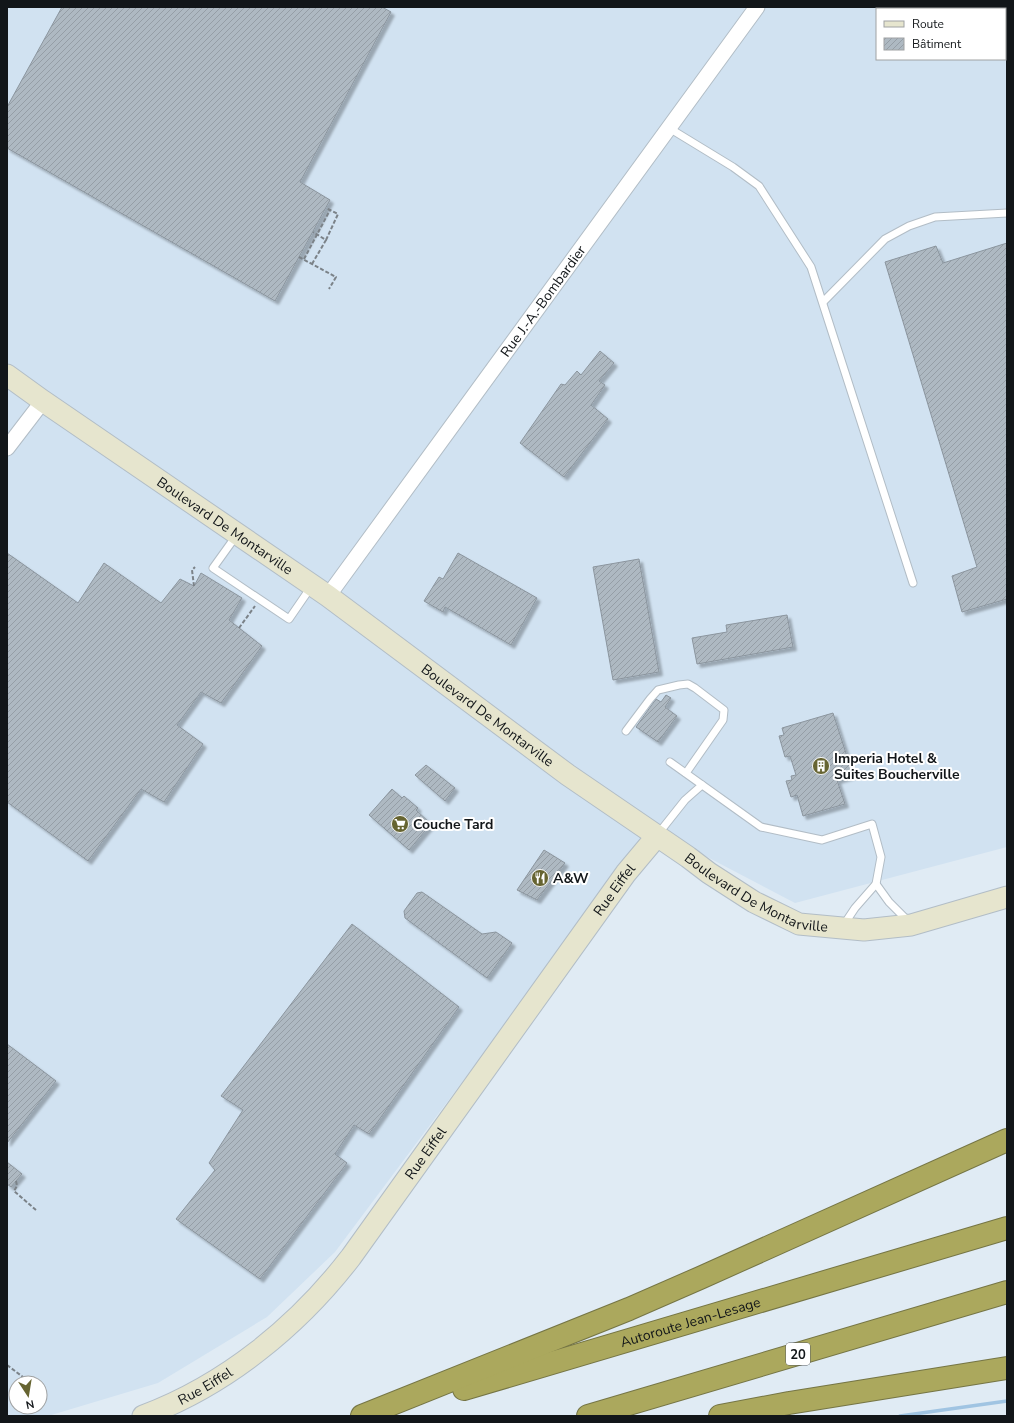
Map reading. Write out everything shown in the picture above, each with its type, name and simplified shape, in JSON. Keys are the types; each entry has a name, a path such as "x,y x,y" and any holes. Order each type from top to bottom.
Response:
{"highway":[{"path":"362,1416 629,1309 708,1275 1007,1140"},
{"name":"Autoroute Jean-Lesage","path":"373,1416 1007,1228"},
{"name":"20","path":"588,1416 1007,1292"},
{"path":"720,1416 796,1402 1007,1368"}],"street":[{"name":"Rue J.-A.-Bombardier","path":"320,590 669,128 757,7"},
{"name":"Boulevard De Montarville","path":"7,375 320,590 568,775 709,873 754,902 799,924 864,930 911,925 1007,897"},
{"path":"7,448 43,401"},
{"name":"Rue Eiffel","path":"143,1416 188,1396 228,1372 287,1326 326,1287 352,1256 626,872 657,836"}],"lane":[{"path":"669,128 733,167 759,186 811,266 913,583"},
{"path":"823,302 886,239 909,226 935,217 1007,213"},
{"path":"238,534 214,568 289,619 320,590"},
{"path":"626,731 658,690 688,684 695,688 724,710 724,715 723,720 686,773"},
{"path":"670,762 760,827 822,840 872,824 881,857 876,884 842,928"},
{"path":"657,836 685,800 702,785"},
{"path":"876,884 889,902 911,925"}],"path":[{"path":"312,264 326,240 338,214 326,208"},
{"path":"304,259 330,210"},
{"path":"312,232 326,240"},
{"path":"299,257 336,277 329,290"},
{"path":"194,586 192,570 195,567"},
{"path":"239,628 260,599"},
{"path":"16,1181 17,1186 14,1191 36,1210"},
{"path":"7,1365 20,1375"}],"shaded area":[{"path":"7,7 1007,7 1007,847 795,903 652,828 335,1252 267,1317 158,1383 48,1416 7,1416"}],"building":[{"path":"62,7 382,7 391,12 300,182 330,200 275,301 7,148 7,107"},
{"path":"1007,243 1007,599 962,612 952,576 977,567 885,262 936,246 943,263"},
{"path":"600,351 614,363 599,381 605,385 591,405 608,419 564,477 520,443 561,384 565,385 577,371 581,375"},
{"path":"7,553 78,603 104,563 161,603 180,579 194,586 201,573 242,598 229,620 262,646 221,703 201,692 177,725 203,744 164,802 141,789 88,861 7,802"},
{"path":"458,553 537,598 511,645 445,607 443,612 424,601 439,577 443,579"},
{"path":"639,559 659,672 613,680 593,567"},
{"path":"787,615 793,647 697,664 692,638 727,632 726,625"},
{"path":"666,695 671,698 665,707 677,716 658,742 636,727 656,699 661,702"},
{"name":"Imperia Hotel & Suites Boucherville","path":"833,713 853,775 837,780 845,804 803,816 797,795 791,797 786,781 792,780 791,776 796,775 790,756 785,757 779,736 784,735 782,728"},
{"path":"426,765 455,788 445,801 415,775"},
{"path":"392,789 402,798 404,796 418,808 416,810 431,824 409,850 369,815"},
{"path":"544,850 565,863 537,900 517,890"},
{"path":"422,892 482,934 496,932 512,943 487,978 405,918 404,911 417,893"},
{"path":"352,924 459,1007 369,1134 354,1125 335,1154 347,1163 260,1279 176,1219 215,1170 209,1163 243,1110 221,1096"},
{"path":"7,1044 56,1081 7,1143"},
{"path":"7,1162 22,1174 11,1187 7,1184"}],"waterway":[{"path":"900,1416 1007,1401"}],"place":[{"name":"Imperia Hotel & Suites Boucherville","path":"821,766"},
{"name":"Couche Tard","path":"400,824"},
{"name":"A&W","path":"540,878"}]}
